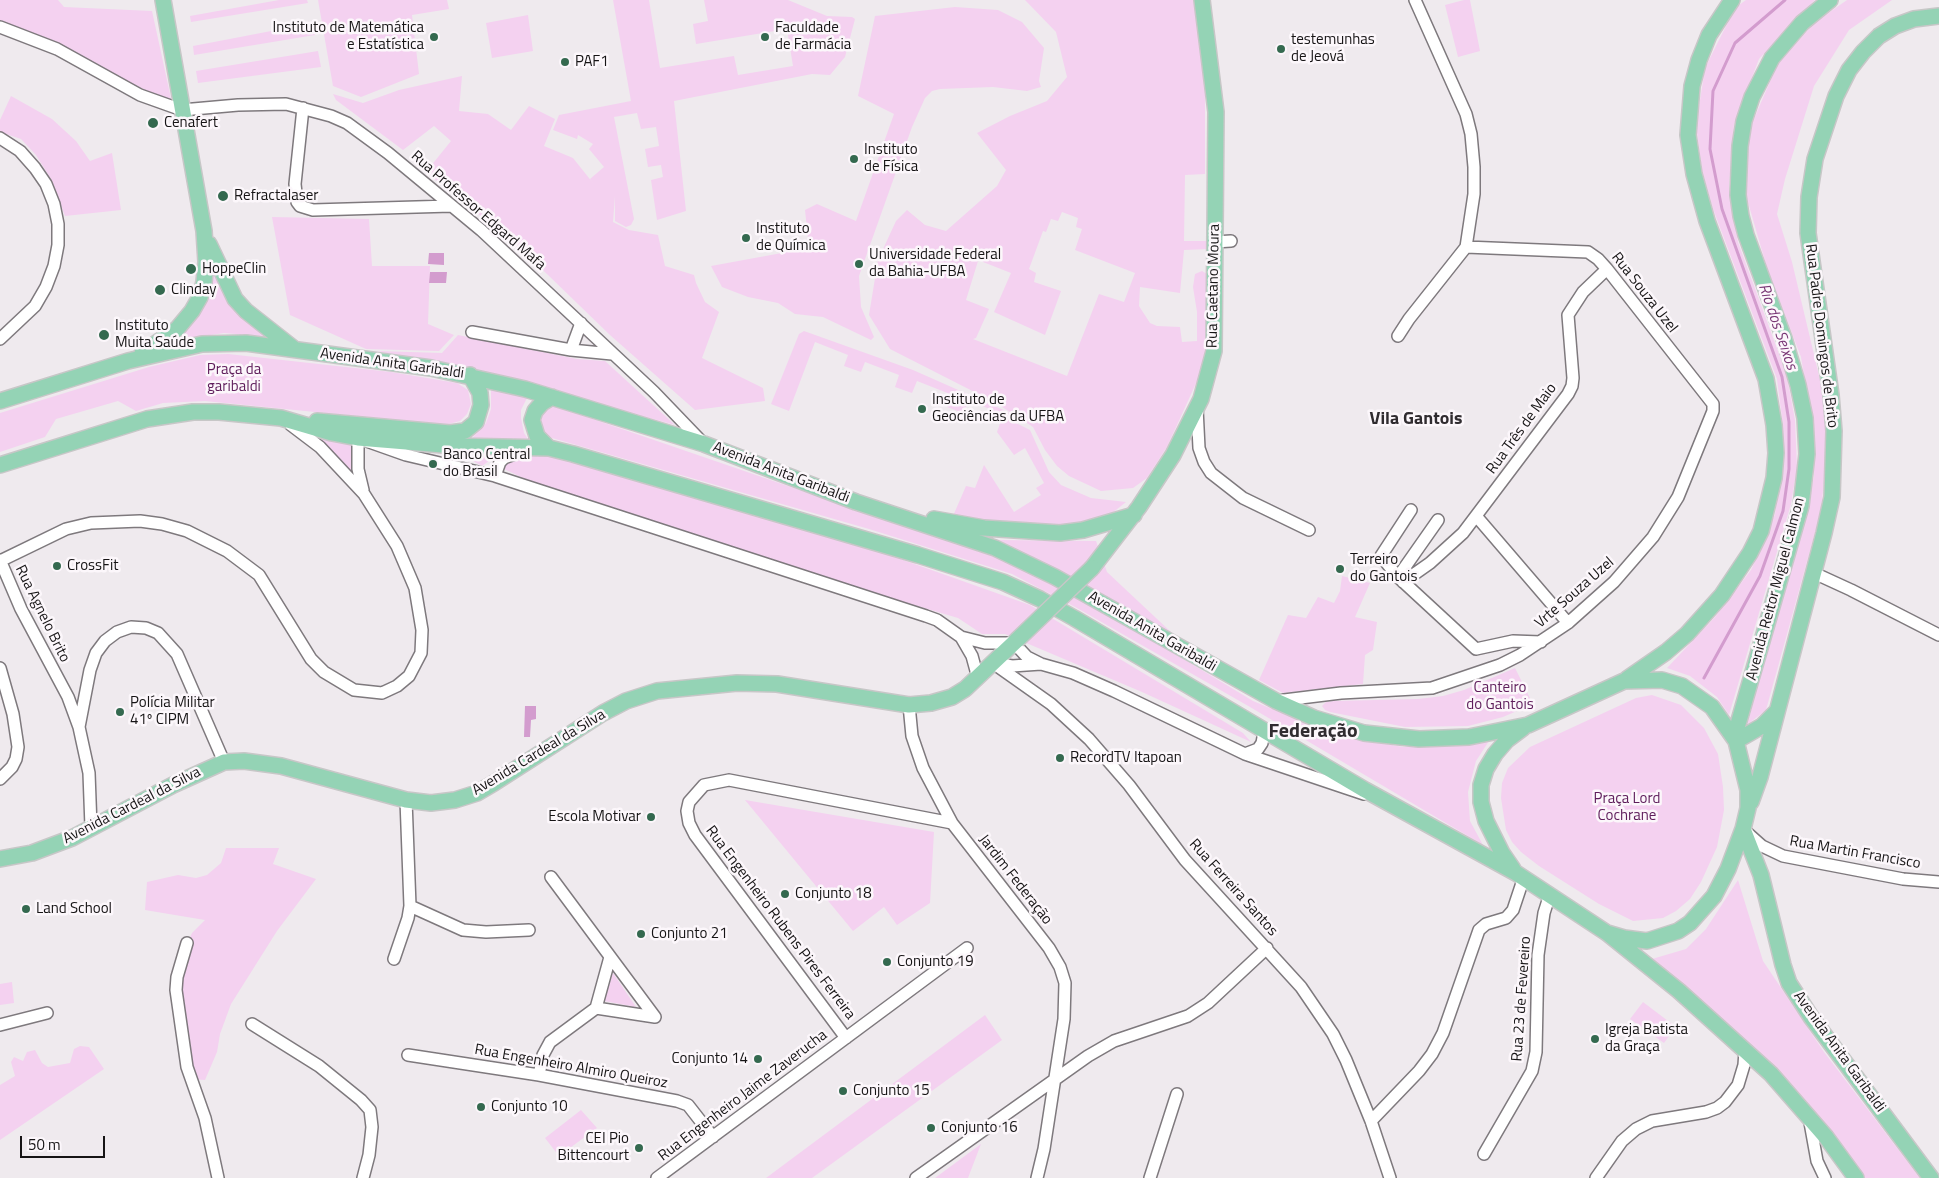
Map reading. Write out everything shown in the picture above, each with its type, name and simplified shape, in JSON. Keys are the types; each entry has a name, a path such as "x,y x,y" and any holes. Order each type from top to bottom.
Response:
{"main road":[{"path":"128,361 176,329 192,311 200,297 204,282 204,231 163,0"},
{"name":"Rua Caetano Moura","path":"1016,642 1092,568 1134,515 1173,455 1197,408 1208,378 1214,351 1216,112 1202,0"},
{"name":"Avenida Reitor Miguel Calmon","path":"1624,681 1673,646 1708,613 1722,595 1750,553 1761,531 1774,478 1776,453 1774,425 1766,379 1704,212 1694,174 1688,135 1692,86 1699,60 1709,35 1732,0"},
{"name":"Avenida Reitor Miguel Calmon","path":"1735,739 1801,506 1807,454 1805,418 1798,385 1784,338 1744,228 1738,195 1740,146 1744,121 1752,97 1772,58 1802,22 1830,0"},
{"name":"Rua Padre Domingos de Brito","path":"1748,808 1760,777 1829,514 1834,468 1831,396 1808,233 1809,197 1815,159 1836,96 1849,70 1863,52 1879,36 1896,26 1914,19 1939,16"},
{"path":"204,231 235,299 246,311 294,349"},
{"name":"Avenida Anita Garibaldi","path":"0,401 128,361 202,344 246,343 470,375 552,397 704,444 856,502 994,548 1028,563 1276,701 1322,721 1364,733 1391,737 1442,740 1469,737 1528,724 1624,681 1662,680 1682,686 1712,707 1735,739 1744,772 1748,808 1744,829 1720,884 1702,911 1690,923 1678,931 1647,941 1624,938 1607,933"},
{"path":"281,418 459,432 471,427 480,414 480,392 470,375"},
{"path":"549,448 537,436 532,420 538,407 552,397"},
{"name":"Avenida Anita Garibaldi","path":"0,465 167,414 219,412 281,418 332,433 358,438 436,444 549,448 918,554 1003,582 1040,599 1074,618 1378,798 1520,875 1607,933 1672,986 1771,1074 1809,1117 1856,1178"},
{"path":"890,512 984,528 1060,533 1083,530 1134,515"},
{"name":"Avenida Cardeal da Silva","path":"0,859 32,853 72,838 211,766 224,762 244,761 281,766 406,800 431,803 455,800 477,793 603,713 626,701 657,691 737,683 777,684 910,705 931,703 952,697 978,678 1016,642"},
{"path":"1735,739 1762,726 1777,711"},
{"name":"Avenida Anita Garibaldi","path":"1520,875 1502,853 1486,821 1481,802 1481,785 1486,769 1495,754 1507,740 1528,724"},
{"name":"Avenida Anita Garibaldi","path":"1744,829 1761,875 1789,983 1811,1017 1931,1178"}],"street":[{"path":"1398,336 1409,319 1466,247 1474,194 1471,134 1466,114 1415,0"},
{"path":"0,27 57,49 140,95 182,110"},
{"name":"Rua Professor Edgard Mafa","path":"182,110 269,104 302,108 347,123 388,153 481,230 654,392 704,444"},
{"path":"302,108 296,184 297,202 300,206 313,210 451,206"},
{"path":"0,138 20,151 46,184 54,204 58,224 55,259 46,287 35,306 1,338"},
{"path":"1215,242 1231,242"},
{"name":"Rua Souza Uzel","path":"1466,247 1588,252 1607,269 1713,404"},
{"name":"Rua Três de Maio","path":"1401,580 1452,544 1477,517 1572,386 1572,350 1568,315 1583,292 1607,269"},
{"path":"571,350 580,323"},
{"path":"472,332 571,350 612,354"},
{"name":"Vrte Souza Uzel","path":"1276,701 1341,693 1409,691 1432,688 1476,675 1500,665 1541,642 1568,623 1625,570 1666,519 1678,497 1713,412 1713,404"},
{"path":"1197,408 1199,448 1211,474 1243,498 1309,530"},
{"name":"Rua Agnelo Brito","path":"92,827 89,773 79,727 68,697 24,616 0,560 60,532 91,523 140,521 187,531 227,551 259,575 311,659 324,672 354,690 369,694 382,693 397,686 416,665 421,653 422,630 417,596 407,564 364,494 320,447 281,418"},
{"name":"Rua Agnelo Brito","path":"358,438 358,469 364,494"},
{"name":"Avenida Anita Garibaldi","path":"358,438 406,455 496,476 937,620 960,637 972,656 978,678"},
{"name":"Avenida Anita Garibaldi","path":"496,476 500,462 504,458 532,448"},
{"path":"1410,510 1381,556 1401,580 1476,649 1513,641 1541,642"},
{"path":"1477,517 1568,623"},
{"path":"1401,580 1438,520"},
{"path":"1814,573 1939,635"},
{"path":"79,727 90,670 96,653 105,641 117,632 131,627 146,628 158,633 177,654 224,762"},
{"name":"Avenida Anita Garibaldi","path":"960,637 985,643 1016,642 1027,657 1041,664 1073,673 1114,691 1245,754 1378,798"},
{"name":"Avenida Anita Garibaldi","path":"993,663 1012,666 1041,664"},
{"name":"Rua Ferreira Santos","path":"993,663 1051,704 1089,739 1124,779 1185,860 1301,987 1333,1034 1346,1060 1371,1121 1390,1178"},
{"path":"0,668 16,728 18,747 16,759 12,767 0,779"},
{"name":"Jardim Federação","path":"910,705 912,736 923,768 952,823 1049,948 1060,967 1065,982 1066,1000 1044,1149 1037,1178"},
{"path":"1245,754 1258,749 1262,743 1264,732"},
{"name":"Rua Engenheiro Rubens Pires Ferreira","path":"846,1038 695,834 688,823 687,811 689,802 704,785 729,780 952,823"},
{"path":"394,958 408,918 410,906 406,800"},
{"name":"Rua Martin Francisco","path":"1744,829 1762,846 1782,856 1903,879 1939,882"},
{"path":"1371,1121 1420,1071 1432,1054 1443,1033 1479,930 1486,924 1506,918 1513,910 1520,875"},
{"path":"550,877 655,1017 596,1008"},
{"name":"Rua 23 de Fevereiro","path":"1484,1154 1532,1072 1536,1052 1538,955 1544,913 1550,894"},
{"path":"410,906 463,930 486,932 529,930"},
{"path":"187,943 177,977 176,990 187,1067 205,1118 218,1178"},
{"name":"Rua Engenheiro Jaime Zaverucha","path":"657,1178 967,948"},
{"path":"916,1178 1053,1080 1114,1041 1188,1016 1222,991 1267,948"},
{"path":"539,1075 543,1054 550,1042 596,1008 610,957"},
{"path":"0,1025 47,1013"},
{"path":"252,1024 319,1066 361,1100 370,1110 372,1127 369,1155 363,1178"},
{"path":"1596,1178 1622,1141 1636,1129 1652,1121 1706,1112 1717,1108 1725,1102 1738,1085 1744,1065 1745,1050"},
{"name":"Rua Engenheiro Almiro Queiroz","path":"408,1056 539,1075 688,1105 713,1137"},
{"path":"1150,1178 1177,1094"},
{"path":"1809,1117 1816,1161 1825,1178"}],"green space":[{"path":"0,0 58,0 64,7 152,11 172,103 51,44 0,25"},
{"path":"279,0 307,0 308,3 191,22 190,16"},
{"path":"318,0 447,0 449,9 412,15 419,74 361,97 333,86"},
{"path":"613,0 649,0 660,68 734,56 738,75 793,66 787,29 696,44 693,24 708,21 704,0 788,0 827,16 852,17 855,19 845,57 830,75 812,74 674,101 686,211 657,220 651,180 663,177 661,165 648,167 645,149 659,146 656,127 641,129 637,113 614,117 634,219 631,225 626,227 615,221 615,196 613,222 629,230 658,235 665,266 694,275 705,302 719,312 702,358 763,388 765,401 695,410 610,335 517,245 426,172 451,141 434,126 403,150 336,100 333,94 363,103 399,90 462,76 459,111 488,114 511,130 529,106 555,119 544,146 573,158 593,183 590,179 604,167 589,149 593,144 578,135 577,139 553,130 559,115 631,101"},
{"path":"1025,0 1196,0 1205,61 1205,174 1185,175 1184,241 1208,241 1208,249 1184,250 1180,293 1140,287 1139,306 1150,323 1157,326 1180,327 1182,342 1197,341 1197,312 1193,287 1195,274 1202,271 1207,274 1210,311 1206,347 1203,368 1167,447 1147,478 1133,488 1101,491 1069,476 1057,466 1045,450 1033,427 996,403 890,349 869,315 878,260 896,221 907,210 925,225 946,231 997,186 1006,170 977,133 1010,116 1047,101 1067,77 1056,32","holes":["1062,212 1078,218 1076,227 1082,229 1075,250 1135,273 1124,302 1099,294 1067,376 973,339 976,338 989,309 966,300 978,261 975,250 983,262 1011,273 994,312 1045,335 1061,291 1034,282 1036,273 1029,269 1043,231 1046,232 1051,219 1058,221"]},
{"path":"1470,0 1480,51 1458,57 1445,5"},
{"path":"1746,0 1815,0 1759,59 1734,125 1729,187 1738,242 1787,376 1795,420 1797,468 1791,504 1729,715 1717,697 1690,676 1667,668 1715,617 1751,570 1775,514 1782,465 1783,426 1777,379 1713,209 1702,170 1696,126 1705,68 1735,8"},
{"path":"1847,0 1892,0 1849,30 1814,86 1785,179 1777,214 1792,262 1826,405 1826,461 1821,511 1766,710 1747,725 1814,477 1813,429 1801,357 1767,268 1745,192 1750,128 1777,65 1814,23"},
{"path":"955,7 998,10 1022,22 1044,48 1039,81 1041,87 1027,91 993,87 940,89 932,91 925,98 912,127 859,276 861,307 874,337 871,340 823,317 795,314 778,303 748,297 722,287 711,266 809,248 805,210 817,204 856,221 894,114 858,96 875,16"},
{"path":"528,15 533,51 492,58 486,23"},
{"path":"313,23 315,35 194,55 193,46"},
{"path":"318,51 321,67 198,83 196,71"},
{"path":"11,96 52,119 76,141 90,161 112,153 121,210 65,216 52,181 36,155 21,139 0,132 0,120"},
{"path":"272,217 369,219 372,266 430,266 428,324 454,335 439,351 366,349 290,315"},
{"path":"210,262 271,337 224,333 173,341 202,302"},
{"path":"804,331 913,370 1008,412 1016,423 1030,430 1049,472 1061,485 1091,498 1126,502 1096,526 1016,526 953,516 966,486 975,488 984,465 1014,512 1041,495 1036,488 1044,483 1025,448 1014,455 997,432 1003,415 969,400 963,413 947,407 950,394 917,381 912,393 895,387 899,375 865,362 861,372 844,366 848,355 815,342 789,411 771,404 799,334"},
{"path":"458,335 577,359 605,361 675,425 523,384 377,351 442,353"},
{"name":"Praça da garibaldi","path":"228,354 391,372 457,383 468,390 471,404 467,414 460,421 445,425 205,401 163,403 136,411 118,401 56,419 45,437 0,452 0,413 149,367 200,355"},
{"path":"491,389 527,398 521,410 521,418 524,433 530,442 471,439 486,423 491,409"},
{"path":"555,406 1018,565 1124,623 1253,701 1332,734 1403,747 1489,741 1476,761 1468,792 1470,821 1483,845 1250,707 1077,608 1012,574 869,529 545,436 537,415"},
{"path":"320,438 351,444 353,476"},
{"path":"436,452 493,453 492,459 482,466 466,457"},
{"path":"517,452 547,453 878,551 1030,605 1243,733 1251,742 1142,692 1005,634 982,634 958,618 714,546 523,478 504,469 505,458"},
{"path":"999,540 1096,541 1107,572 1172,633"},
{"path":"1342,576 1370,583 1355,617 1377,622 1373,650 1365,655 1363,684 1283,693 1259,680 1288,615 1306,618 1318,597 1334,603 1340,591"},
{"name":"Canteiro do Gantois","path":"1515,668 1533,704 1503,717 1468,726 1405,727 1330,712 1322,706 1326,702 1334,701 1418,699 1443,696 1464,690"},
{"name":"Praça Lord Cochrane","path":"1652,695 1681,705 1704,728 1718,754 1724,810 1717,847 1701,882 1690,899 1676,911 1663,918 1633,921 1599,904 1539,866 1521,852 1512,842 1506,830 1501,798 1502,783 1508,768 1530,747 1636,698"},
{"path":"745,800 934,832 930,903 897,925 884,907 853,931"},
{"path":"226,848 279,848 273,864 316,879 277,931 231,1004 220,1034 217,1052 205,1080 191,1079 177,977 187,943 192,933 205,920 145,910 147,882 178,875 196,878 207,875 221,863"},
{"path":"1738,880 1763,961 1824,1052 1920,1178 1864,1178 1807,1102 1652,959 1686,949 1706,929"},
{"path":"613,973 636,1007 604,1001"},
{"path":"12,982 14,1003 0,1005 0,984"},
{"path":"1643,1002 1676,1027 1664,1043 1630,1019"},
{"path":"985,1015 1002,1040 812,1178 766,1178"},
{"path":"80,1046 89,1047 104,1069 0,1140 0,1085 15,1076 11,1062 14,1057 23,1061 27,1052 35,1050 42,1063 48,1067 70,1063 74,1049"},
{"path":"581,1110 597,1128 559,1156 545,1138"},
{"path":"981,1144 968,1178 935,1178"}],"shaded area":[{"path":"429,253 444,253 444,265 428,264"},
{"path":"430,272 447,272 446,283 429,283"},
{"path":"525,706 536,706 536,719 531,720 530,737 524,737"}],"waterway":[{"name":"Rio dos Seixos","path":"1704,678 1760,576 1783,511 1789,469 1789,422 1782,377 1722,209 1710,149 1713,91 1735,43 1785,0"}],"place":[{"name":"Instituto de Matemática e Estatística","path":"434,37"},
{"name":"Faculdade de Farmácia","path":"765,37"},
{"name":"testemunhas de Jeová","path":"1281,49"},
{"name":"PAF1","path":"565,62"},
{"name":"Cenafert","path":"153,123"},
{"name":"Instituto de Física","path":"854,159"},
{"name":"Refractalaser","path":"223,196"},
{"name":"Instituto de Química","path":"746,238"},
{"name":"Universidade Federal da Bahia-UFBA","path":"859,264"},
{"name":"HoppeClin","path":"191,269"},
{"name":"Clinday","path":"160,290"},
{"name":"Instituto Muita Saúde","path":"104,335"},
{"name":"Instituto de Geociências da UFBA","path":"922,409"},
{"name":"Banco Central do Brasil","path":"433,464"},
{"name":"CrossFit","path":"57,566"},
{"name":"Terreiro do Gantois","path":"1340,569"},
{"name":"Polícia Militar 41º CIPM","path":"120,712"},
{"name":"RecordTV Itapoan","path":"1060,758"},
{"name":"Escola Motivar","path":"651,817"},
{"name":"Conjunto 18","path":"785,894"},
{"name":"Land School","path":"26,909"},
{"name":"Conjunto 21","path":"641,934"},
{"name":"Conjunto 19","path":"887,962"},
{"name":"Igreja Batista da Graça","path":"1595,1039"},
{"name":"Conjunto 14","path":"758,1059"},
{"name":"Conjunto 15","path":"843,1091"},
{"name":"Conjunto 10","path":"481,1107"},
{"name":"Conjunto 16","path":"931,1128"},
{"name":"CEI Pio Bittencourt","path":"639,1148"}],"district":[{"name":"Vila Gantois","path":"1416,420"},
{"name":"Federação","path":"1313,732"}]}
